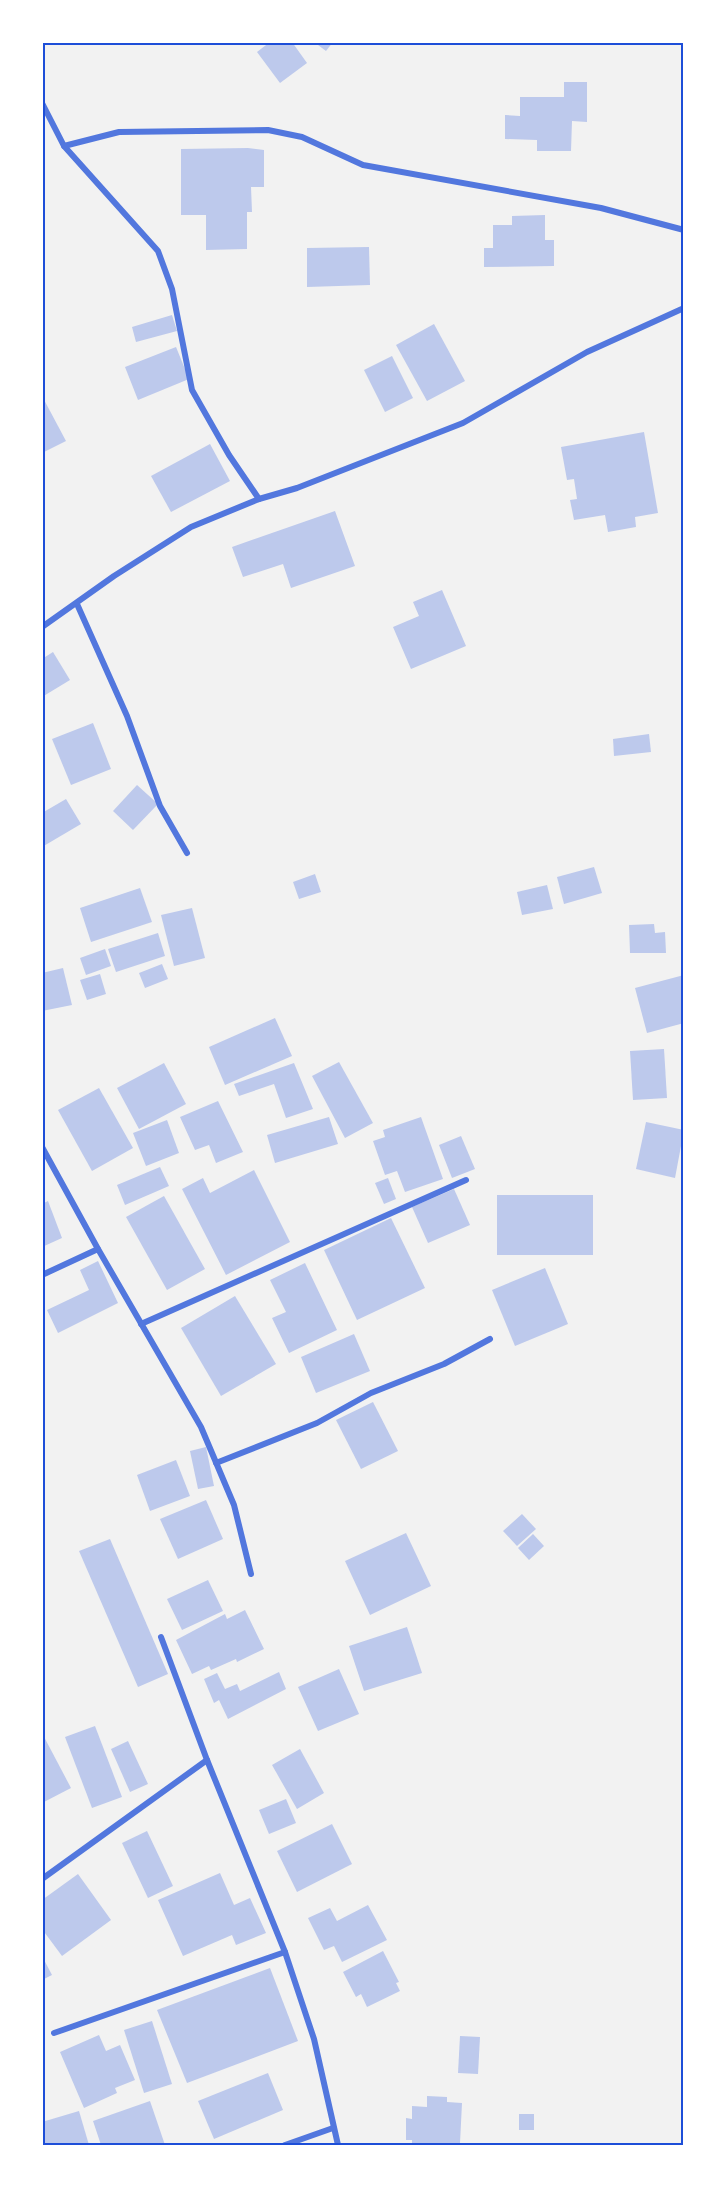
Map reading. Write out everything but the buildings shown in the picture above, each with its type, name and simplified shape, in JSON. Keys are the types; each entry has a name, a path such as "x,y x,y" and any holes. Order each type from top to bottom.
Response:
{"street":[{"path":"42,103 64,146 158,251 172,289 192,390 229,455 259,498"},
{"path":"64,146 119,132 268,130 302,137 363,165 579,203 684,230"},
{"path":"42,627 114,576 191,527 259,498 297,488 463,423 587,352 684,308"},
{"path":"77,604 128,716 160,806 187,853"},
{"path":"42,1147 98,1250 201,1427 234,1505 251,1574"},
{"path":"141,1324 466,1180"},
{"path":"42,1275 98,1250"},
{"path":"216,1463 317,1423 371,1393 444,1364 490,1339"},
{"path":"161,1637 207,1760 285,1952 314,2039 338,2145"},
{"path":"42,1879 207,1760"},
{"path":"54,2033 285,1952"},
{"path":"285,2145 333,2128"}]}
